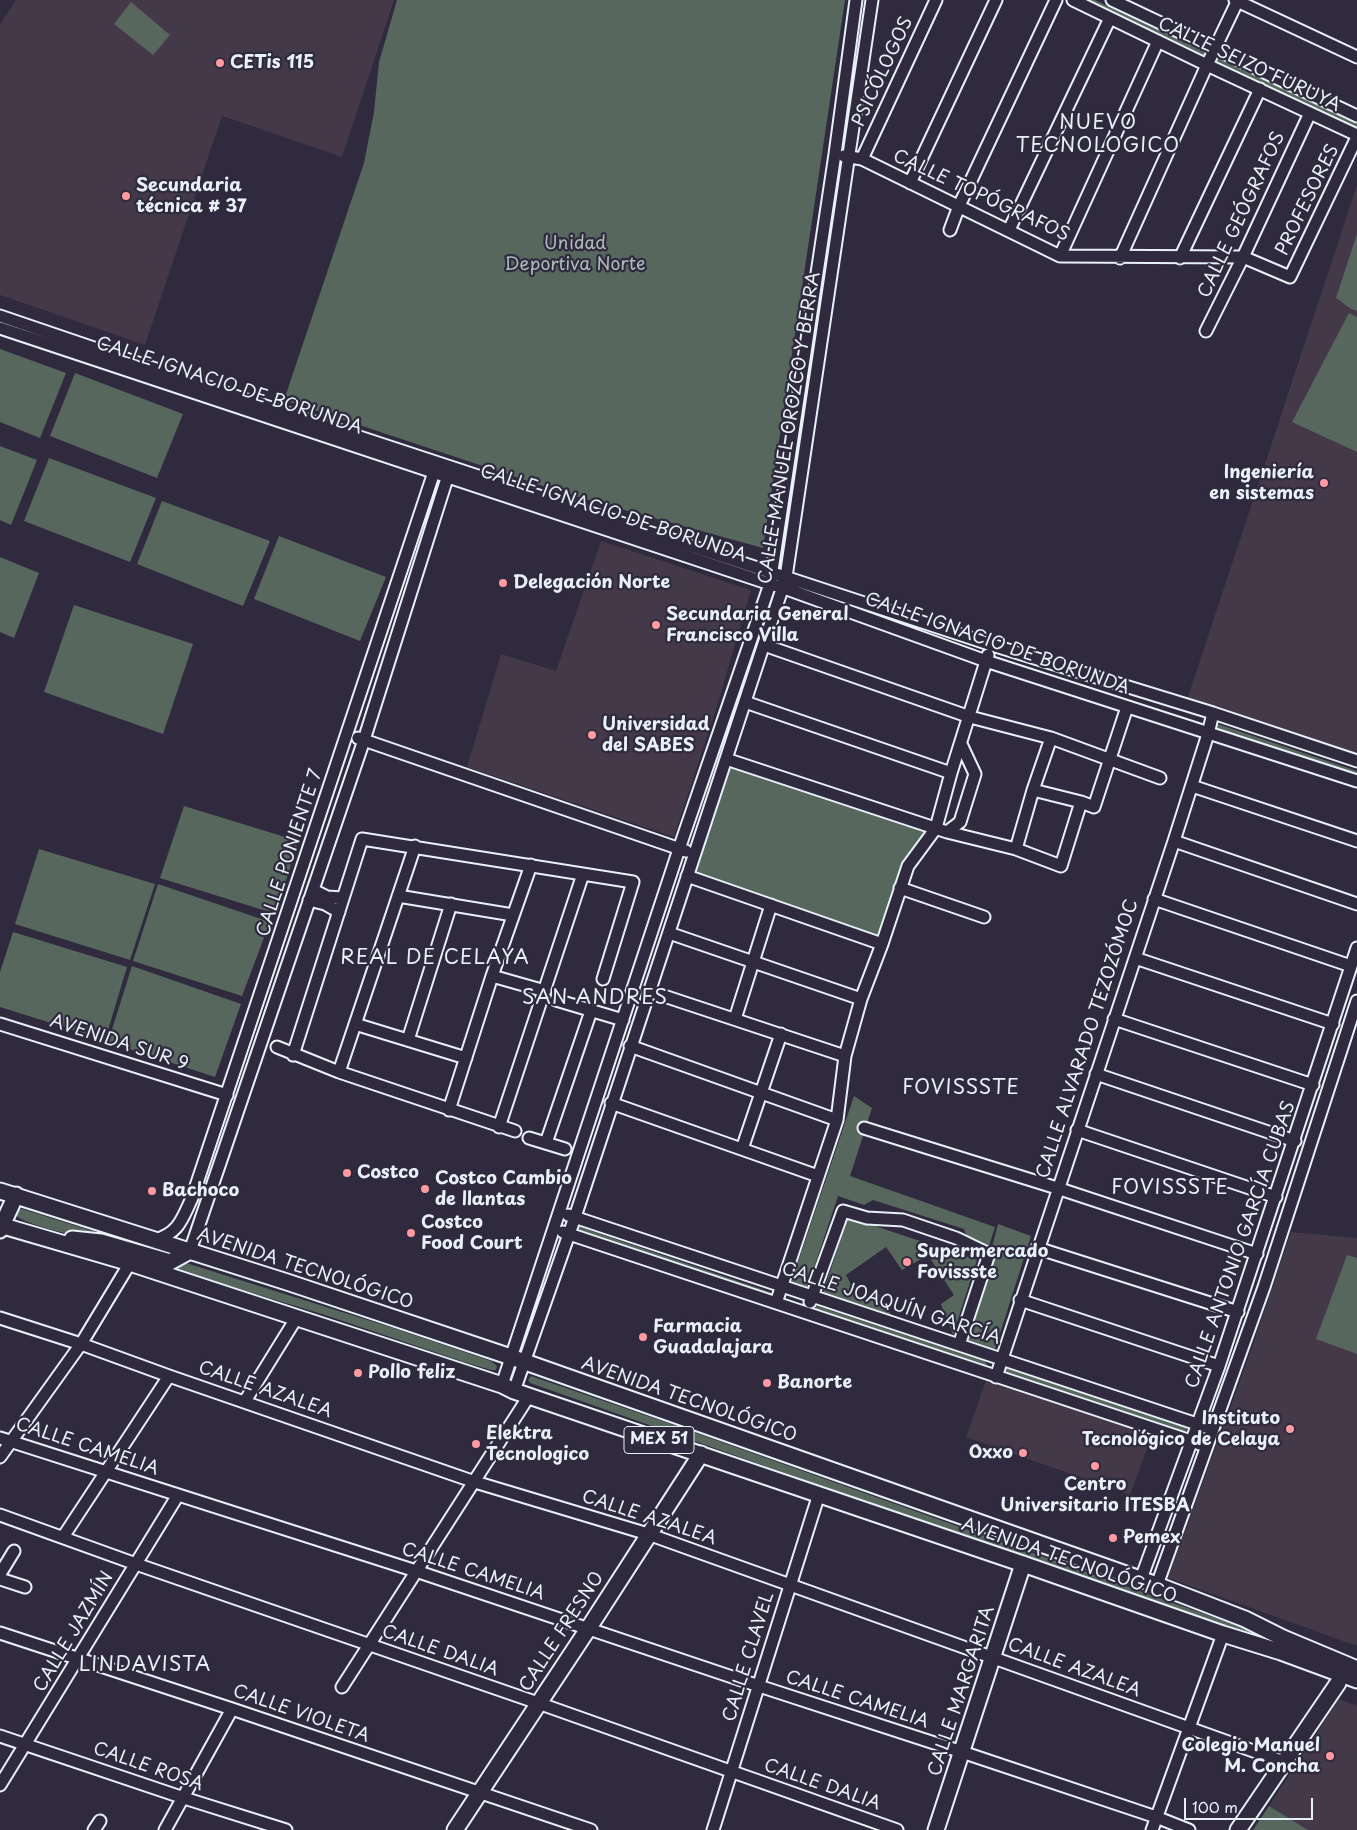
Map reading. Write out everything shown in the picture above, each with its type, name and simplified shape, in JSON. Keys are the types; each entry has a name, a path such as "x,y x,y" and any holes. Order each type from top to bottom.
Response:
{"main road":[{"name":"AVENIDA TECNOLÓGICO","path":"0,1191 190,1251 518,1359 1157,1585 1245,1619 1357,1680"},
{"path":"1,1227 16,1195"},
{"name":"AVENIDA TECNOLÓGICO","path":"1,1227 130,1263 297,1317 1223,1634 1281,1652 1357,1669"},
{"path":"41,1237 101,1242 170,1262 190,1251"},
{"name":"CALLE FRESNO","path":"455,1830 701,1454"},
{"name":"CALLE MARGARITA","path":"936,1830 1023,1564"},
{"path":"1314,1658 1345,1654 1357,1658"},
{"path":"1314,1658 1334,1682 1357,1690"},
{"path":"1238,1830 1338,1683"}],"street":[{"name":"CALLE MANUEL OROZCO Y BERRA","path":"518,1359 554,1230 679,849 771,579 835,154 856,0"},
{"name":"CALLE MANUEL OROZCO Y BERRA","path":"508,1388 575,1217 611,1103 785,582 872,0"},
{"name":"PSICÓLOGOS","path":"862,159 936,0"},
{"path":"910,183 996,0"},
{"path":"950,230 1056,0"},
{"name":"CALLE SEIZO FURUYA","path":"1073,0 1357,136"},
{"name":"CALLE SEIZO FURUYA","path":"1112,0 1357,116"},
{"path":"1120,258 1237,0 1357,58"},
{"path":"1010,230 1110,18"},
{"path":"1060,256 1158,41"},
{"path":"1180,258 1260,90"},
{"name":"CALLE GEÓGRAFOS","path":"1206,332 1310,113"},
{"name":"PROFESORES","path":"1290,277 1357,136"},
{"name":"CALLE TOPÓGRAFOS","path":"835,154 862,159 1060,256 1120,258 1243,257 1290,277"},
{"name":"CALLE IGNACIO DE BORUNDA","path":"0,316 238,397 435,467 447,477 771,579 1213,713 1357,761"},
{"name":"CALLE IGNACIO DE BORUNDA","path":"0,328 435,467 450,466 771,579"},
{"name":"CALLE PONIENTE 7","path":"190,1251 364,740 450,466"},
{"name":"CALLE PONIENTE 7","path":"155,1240 165,1237 179,1226 192,1198 435,467"},
{"name":"CALLE IGNACIO DE BORUNDA","path":"785,582 986,661 1357,781"},
{"path":"764,645 970,717 1051,738 1110,758 1160,778"},
{"path":"942,830 951,773 992,645"},
{"path":"745,702 951,773"},
{"path":"1033,790 1081,802 1094,808 1127,707"},
{"name":"CALLE ALVARADO TEZOZÓMOC","path":"996,1377 1037,1248 1192,786 1213,713"},
{"path":"347,734 694,854"},
{"path":"1016,849 1033,790 1051,738"},
{"path":"776,1303 837,1120 844,1056 908,866 942,830 960,822 975,774 961,744"},
{"path":"726,759 942,830 1016,849 1061,866 1081,802"},
{"path":"1192,786 1357,841"},
{"path":"293,1055 362,839 633,882 603,979"},
{"path":"1174,841 1357,904"},
{"path":"339,1072 415,846"},
{"path":"449,1110 492,976 532,865"},
{"path":"499,1127 584,874"},
{"path":"687,876 882,944"},
{"path":"900,888 984,917"},
{"path":"311,895 343,898"},
{"path":"311,895 339,912"},
{"path":"398,896 513,916"},
{"path":"1154,899 1351,966"},
{"path":"408,1040 452,904"},
{"path":"735,1019 771,905"},
{"path":"669,933 862,999"},
{"name":"CALLE ANTONIO GARCÍA CUBAS","path":"1141,1580 1238,1312 1357,948"},
{"path":"1134,958 1333,1024"},
{"path":"492,976 545,991"},
{"path":"649,991 844,1056"},
{"path":"556,1000 623,1020"},
{"name":"CALLE ANTONIO GARCÍA CUBAS","path":"1157,1585 1264,1287 1357,1002"},
{"path":"546,1143 591,1011"},
{"path":"1114,1018 1313,1085"},
{"name":"AVENIDA SUR 9","path":"0,1024 227,1095"},
{"path":"355,1024 466,1058"},
{"path":"742,1149 780,1034"},
{"path":"630,1046 837,1120"},
{"path":"276,1047 339,1072 515,1132"},
{"path":"1096,1074 1294,1141"},
{"path":"611,1103 818,1176"},
{"path":"864,1128 1058,1188 1257,1254"},
{"path":"1077,1130 1276,1197"},
{"path":"529,1138 565,1149"},
{"path":"806,1313 844,1211 867,1218 903,1220 956,1238 989,1254 958,1345"},
{"name":"CALLE JOAQUÍN GARCÍA","path":"560,1212 1212,1429"},
{"name":"CALLE JOAQUÍN GARCÍA","path":"554,1230 1192,1443 1206,1446"},
{"path":"1037,1248 1238,1312"},
{"path":"0,1457 5,1440 81,1344 130,1263"},
{"path":"1248,1282 1264,1287"},
{"path":"1020,1300 1219,1366"},
{"path":"245,1401 297,1317"},
{"name":"CALLE AZALEA","path":"0,1318 81,1344 475,1482 648,1534 1284,1762"},
{"path":"63,1537 169,1376"},
{"path":"342,1687 530,1396"},
{"name":"CALLE CAMELIA","path":"5,1440 106,1470 178,1495 416,1570 588,1629 1156,1817 1189,1830"},
{"path":"1175,1489 1188,1495"},
{"name":"CALLE CLAVEL","path":"713,1830 818,1494"},
{"name":"CALLE JAZMÍN","path":"0,1786 178,1495"},
{"name":"CALLE DALIA","path":"0,1515 897,1830"},
{"path":"0,1574 14,1551"},
{"path":"0,1579 25,1587"},
{"name":"CALLE VIOLETA","path":"0,1633 591,1830"},
{"path":"1152,1830 1223,1634"},
{"path":"166,1830 232,1709"},
{"name":"CALLE ROSA","path":"0,1736 286,1830"}],"shaded area":[{"path":"16,0 394,0 342,157 222,116 145,345 0,295 0,24"},
{"path":"1357,185 1357,757 1187,700"},
{"path":"601,541 751,590 718,703 674,837 467,767 501,654 556,671"},
{"name":"Instituto Tecnológico de Celaya","path":"1291,1232 1357,1238 1357,1646 1168,1578 1249,1356"},
{"name":"Centro Universitario ITESBA","path":"987,1378 1152,1435 1130,1495 966,1437"},
{"name":"Colegio Manuel M. Concha","path":"1339,1699 1357,1706 1357,1830 1308,1830 1269,1806"}],"green space":[{"name":"Unidad Deportiva Norte","path":"397,0 845,0 763,548 570,495 284,400 364,163 374,112 379,62"},
{"path":"1083,0 1095,0 1206,53 1208,56 1204,58"},
{"path":"131,2 170,35 153,55 114,24"},
{"path":"1218,58 1357,124 1357,129 1216,62"},
{"path":"1357,234 1357,311 1336,298"},
{"path":"1349,313 1357,317 1357,452 1292,422"},
{"path":"0,349 66,373 40,438 0,422"},
{"path":"75,373 183,414 157,478 50,436"},
{"path":"0,446 37,460 11,525 0,520"},
{"path":"49,458 156,498 130,562 24,521"},
{"path":"162,501 270,541 243,606 137,564"},
{"path":"279,536 386,577 360,641 254,599"},
{"path":"0,557 39,573 14,638 0,632"},
{"path":"74,605 193,644 163,734 44,692"},
{"path":"1215,723 1357,771 1357,778 1216,730 1211,727"},
{"path":"730,766 928,833 902,864 879,936 695,874"},
{"path":"184,806 298,841 276,914 160,878"},
{"path":"39,849 155,884 130,960 15,924"},
{"path":"158,884 270,922 242,996 133,961"},
{"path":"13,932 127,967 105,1040 0,1007 0,972"},
{"path":"132,966 241,1004 215,1077 108,1042"},
{"path":"854,1096 872,1108 850,1176 995,1227 989,1246 967,1238 964,1229 873,1200 864,1205 838,1196 807,1289 791,1283"},
{"path":"22,1209 163,1253 85,1238 40,1226 16,1215 17,1210"},
{"path":"848,1217 977,1260 953,1335 941,1304 954,1295 928,1255 902,1270 886,1247 846,1275 859,1300 876,1289 891,1315 823,1293"},
{"path":"998,1224 1031,1236 995,1349 968,1341 997,1249 992,1247"},
{"path":"577,1226 773,1294 770,1296 575,1231"},
{"path":"1347,1255 1357,1258 1357,1354 1316,1339"},
{"path":"186,1263 491,1361 497,1366 496,1370 464,1362 325,1315 164,1266 178,1266"},
{"path":"817,1306 984,1361 987,1364 982,1366 814,1309"},
{"path":"1006,1368 1184,1424 1187,1430 1180,1434 1004,1374"},
{"path":"531,1376 1283,1642 1281,1648 530,1383 528,1380"},
{"path":"1269,1806 1308,1830 1253,1830"}],"place":[{"name":"CETis 115","path":"220,63"},
{"name":"Secundaria técnica # 37","path":"126,196"},
{"name":"Ingeniería en sistemas","path":"1324,483"},
{"name":"Delegación Norte","path":"503,583"},
{"name":"Secundaria General Francisco Villa","path":"656,625"},
{"name":"Universidad del SABES","path":"592,735"},
{"name":"Costco","path":"347,1173"},
{"name":"Costco Cambio de llantas","path":"425,1189"},
{"name":"Bachoco","path":"152,1191"},
{"name":"Costco Food Court","path":"411,1233"},
{"name":"Supermercado Fovissste","path":"907,1262"},
{"name":"Farmacia Guadalajara","path":"643,1337"},
{"name":"Pollo feliz","path":"358,1373"},
{"name":"Banorte","path":"767,1383"},
{"name":"Instituto Tecnológico de Celaya","path":"1290,1429"},
{"name":"Elektra Tecnologico","path":"476,1444"},
{"name":"Oxxo","path":"1023,1453"},
{"name":"Centro Universitario ITESBA","path":"1095,1466"},
{"name":"Pemex","path":"1113,1538"},
{"name":"Colegio Manuel M. Concha","path":"1330,1756"}],"district":[{"name":"NUEVO TECNOLOGICO","path":"1098,134"},
{"name":"REAL DE CELAYA","path":"435,958"},
{"name":"SAN ANDRES","path":"595,998"},
{"name":"FOVISSSTE","path":"961,1088"},
{"name":"FOVISSSTE","path":"1170,1188"},
{"name":"LINDAVISTA","path":"145,1665"}]}
